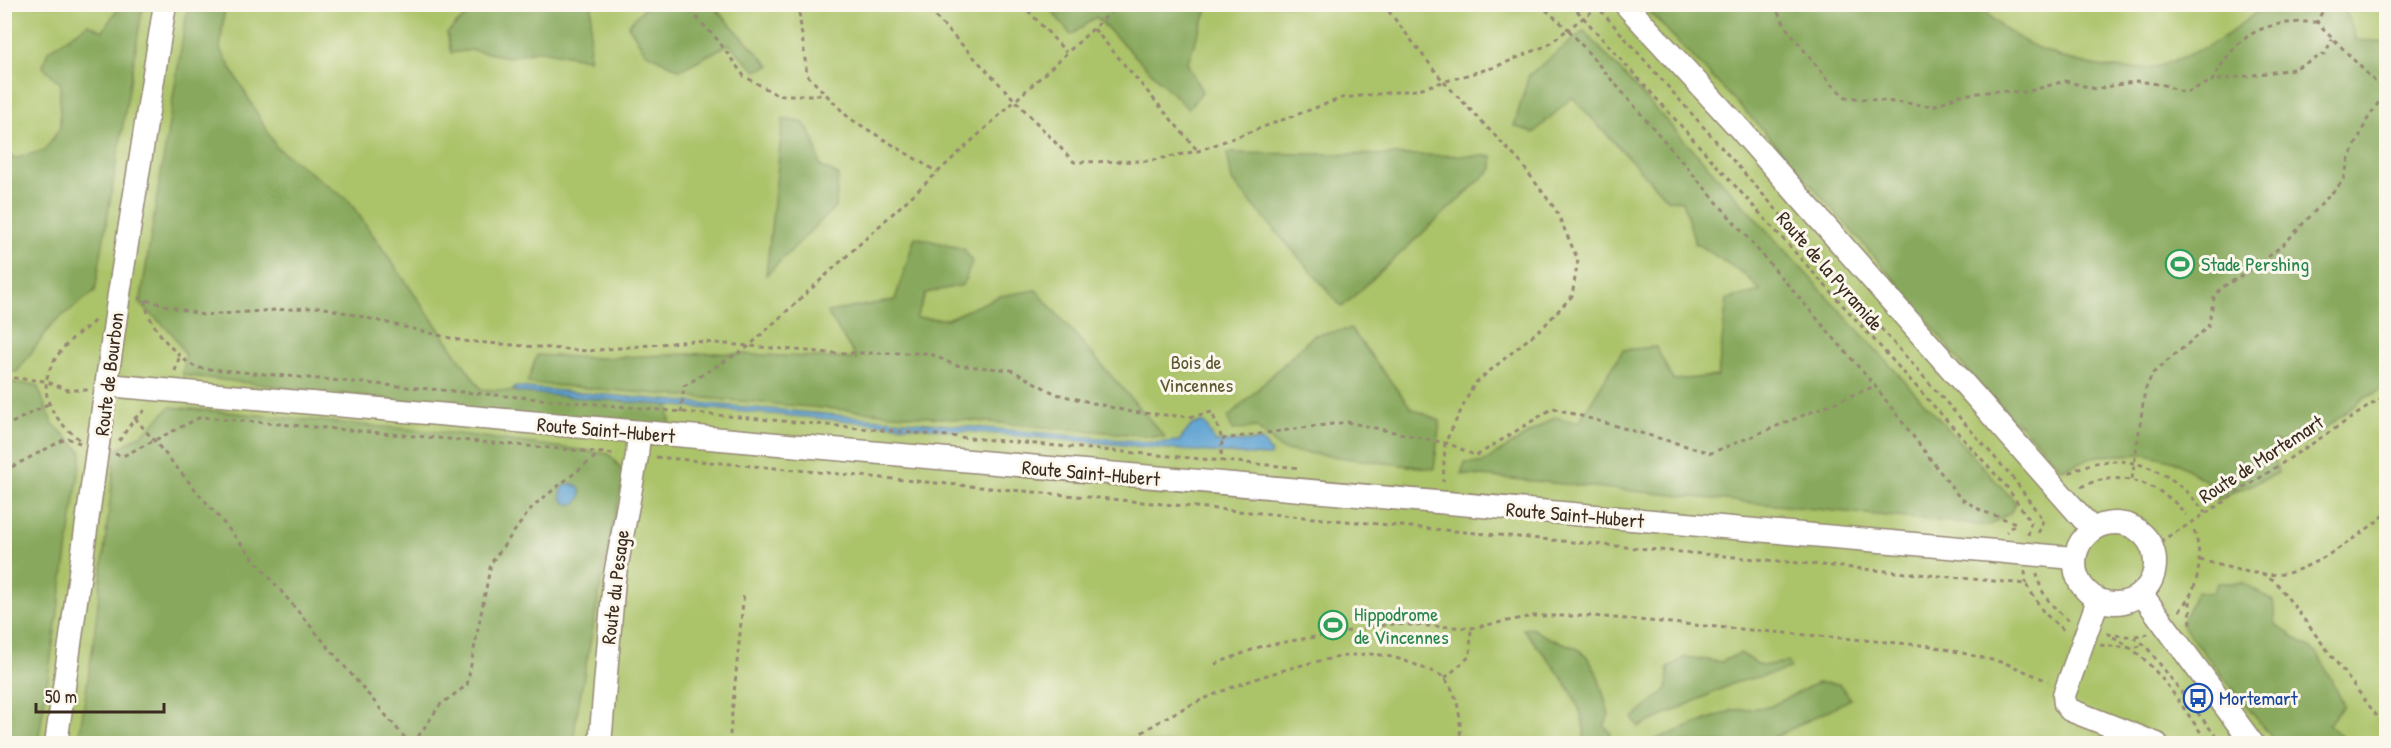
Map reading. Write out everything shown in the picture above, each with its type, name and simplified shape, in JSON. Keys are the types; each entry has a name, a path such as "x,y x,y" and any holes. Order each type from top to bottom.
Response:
{"street":[{"name":"Route de Bourbon","path":"56,744 119,294 165,4"},
{"name":"Route de la Pyramide","path":"1625,4 1740,129 2092,529"},
{"name":"Route Saint-Hubert","path":"107,385 2074,558"},
{"name":"Route du Pesage","path":"600,744 614,579 637,456 639,433"},
{"path":"2112,522 2128,525 2141,532 2151,546 2155,559 2150,584 2127,602 2114,604 2098,600 2080,584 2075,573 2074,558 2080,543 2092,529 2112,522"},
{"path":"2141,593 2253,744"},
{"path":"2098,600 2067,689 2065,704 2070,710 2157,744"}],"path":[{"path":"684,4 716,38 744,76 777,94 827,95"},
{"path":"798,4 807,75 849,118 937,172"},
{"path":"923,4 1013,101 1074,162 1148,161 1198,151 1342,98 1415,90 1495,67 1535,52 1598,6"},
{"path":"1022,4 1066,52"},
{"path":"145,300 145,311 179,358 198,368 681,412 684,386 748,347 1120,4"},
{"path":"1383,4 1443,81 1526,170 1556,210 1578,260 1572,296 1545,324 1474,384 1445,443 1443,482"},
{"path":"1539,4 1545,12 1568,29 1875,387 1960,498 1982,511 2016,523"},
{"path":"1571,4 2006,486 2031,522 2026,540"},
{"path":"1773,4 1831,84 1846,97 1933,106 1960,95 1996,91 2026,92 2065,81 2096,89 2138,81 2164,85 2185,93 2212,81 2293,69 2325,54 2332,39"},
{"path":"2318,22 2326,4"},
{"name":"Route de la Pyramide","path":"1598,6 2013,478 2043,520 2035,546"},
{"path":"2132,479 2145,390 2153,373 2208,327 2214,298 2221,288 2256,267 2286,242 2343,181 2349,159 2367,120 2386,91 2332,39 2318,22 2284,21 2257,29 2222,62 2212,81"},
{"path":"1094,28 1198,151"},
{"path":"169,392 135,418 112,449 99,448 83,441 63,427 48,404 45,381 63,350 95,320 100,302 119,294 203,315 321,307 463,341 588,351 691,341 830,353 929,353 954,365 1011,370 1056,394 1131,412 1189,417 1212,412 1222,438 1221,459"},
{"path":"4,377 45,381 68,390 97,390 107,385"},
{"path":"1222,438 1347,422 1445,443 1476,456 1553,408 1711,453 1875,387"},
{"name":"Route de Mortemart","path":"2151,546 2386,395"},
{"path":"4,427 48,404"},
{"path":"4,471 68,438 123,456 201,417 2026,584 2044,613 2062,630 2070,634"},
{"path":"135,418 412,744 440,705 467,685 491,563 533,506 600,453 615,430"},
{"path":"2064,476 2093,464 2134,462 2154,468 2169,477 2195,499 2205,513"},
{"path":"2077,490 2092,482 2132,479 2158,490 2186,515"},
{"path":"2200,560 2281,574 2297,570 2358,537 2386,514"},
{"path":"2192,634 2190,600 2200,560 2194,531"},
{"path":"2036,567 2039,584 2050,604 2076,624"},
{"path":"2261,572 2275,581 2386,728"},
{"path":"729,744 744,592"},
{"path":"2175,616 2190,600"},
{"path":"1215,664 1262,646 1356,628 1390,624 1470,628 1533,616 1592,616 1932,646 2005,663 2067,689"},
{"path":"1445,678 1470,656 1470,628"},
{"path":"2151,633 2133,637 2106,634 2132,648 2150,664 2209,744"},
{"path":"2133,637 2145,645 2222,744"},
{"path":"2093,643 2132,648 2145,645"},
{"path":"1128,744 1189,704 1260,678 1321,662 1369,654 1411,662 1445,678 1461,713 1460,744"}],"green space":[{"name":"Stade Pershing","path":"2292,3 2344,5 2356,40 2386,42 2386,388 2363,399 2305,444 2273,442 2278,473 2217,500 2205,480 2174,461 2146,454 2097,456 2062,469 2020,424 2002,415 1906,293 1762,129 1643,5 1980,5 1995,21 2036,47 2085,63 2133,69 2155,67 2199,50 2228,34 2267,6"},
{"name":"Bois de Vincennes","path":"4,5 2386,5 2386,743 5,743"},
{"path":"120,5 143,5 95,291 53,323 17,372 5,371 5,150 14,159 45,150 60,128 60,83 43,67 48,51 88,24 103,31"},
{"path":"188,5 225,5 220,49 277,148 349,201 481,389 668,402 671,434 183,375 185,354 172,333 140,304"},
{"path":"478,5 592,5 589,59 540,50 508,57 472,50 451,53 447,33"},
{"path":"647,5 712,5 770,66 756,71 729,44 680,70 645,52 628,25"},
{"path":"1047,5 1209,5 1187,63 1202,92 1188,109 1096,17 1071,35"},
{"path":"1584,31 2016,503 2010,513 1988,526 1461,474 1465,463 1482,463 1555,417 1578,423 1623,350 1656,347 1673,380 1718,376 1727,299 1761,291 1743,273 1695,243 1683,201 1668,200 1572,97 1534,133 1514,126 1529,75"},
{"path":"783,119 804,123 814,140 820,166 838,175 836,206 766,275"},
{"path":"1227,153 1492,156 1492,169 1342,307 1232,181"},
{"path":"915,237 964,249 972,262 963,285 926,293 916,318 947,319 1000,296 1036,290 1165,437 527,383 537,355 599,358 713,353 857,359 827,312 895,300"},
{"path":"1351,329 1411,408 1440,421 1434,469 1282,450 1256,427 1232,430 1228,418 1314,335"},
{"path":"5,382 37,385 52,423 82,452 38,743 5,743"},
{"path":"170,407 459,434 609,454 625,474 610,536 575,724 574,743 78,744 93,646 116,450 145,432"},
{"path":"2218,583 2244,583 2273,601 2276,625 2318,654 2344,705 2328,725 2349,743 2276,743 2181,624 2197,591 2212,593"},
{"path":"1532,628 1574,647 1589,659 1598,676 1609,715 1604,726 1610,732 1611,743 1584,743 1584,727 1580,711 1565,682 1523,629"},
{"path":"1740,653 1761,666 1788,662 1791,669 1734,683 1639,727 1633,718 1667,689 1668,668 1685,657 1721,662"},
{"path":"1817,683 1839,684 1851,699 1763,743 1646,743 1733,710 1769,707"}],"water":[{"path":"515,387 1156,443 1179,441 1192,425 1201,422 1206,425 1215,442 1262,441 1271,452 1270,456 1265,456 1170,449 518,392 513,389"},
{"path":"571,484 578,487 581,494 578,501 571,504 564,501 561,494 564,487"}],"place":[{"name":"Stade Pershing","path":"2180,264"},
{"name":"Hippodrome de Vincennes","path":"1333,625"},
{"name":"Mortemart","path":"2198,698"}]}
